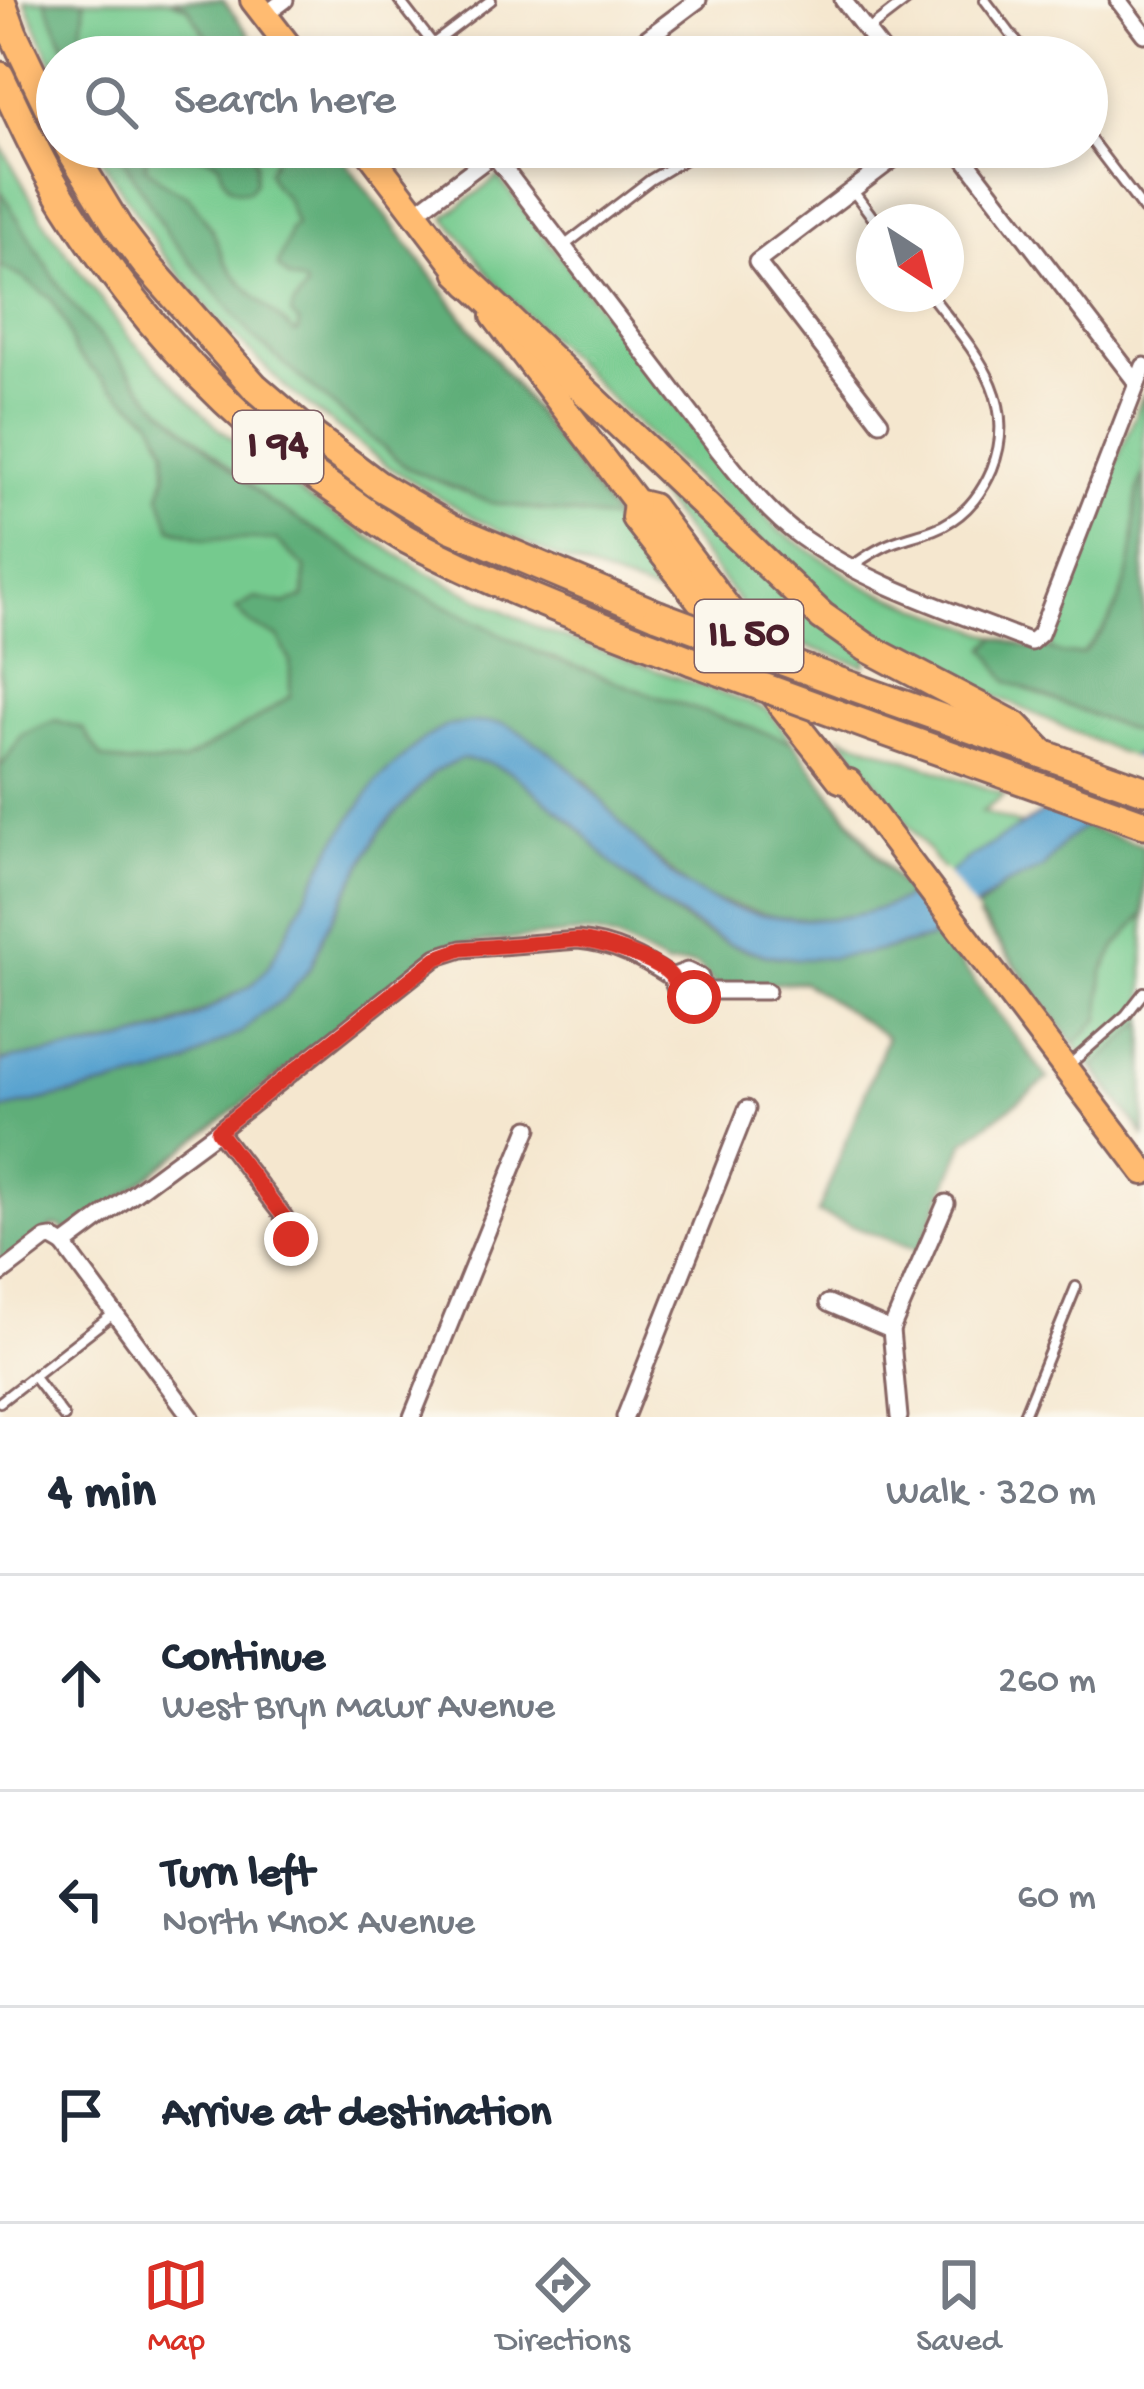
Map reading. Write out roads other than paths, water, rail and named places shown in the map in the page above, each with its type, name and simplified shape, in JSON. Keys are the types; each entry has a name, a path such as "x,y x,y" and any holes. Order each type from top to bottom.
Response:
{"highway":[{"path":"2,0 36,80"},
{"name":"I 94","path":"0,76 36,151"},
{"name":"I 94","path":"46,168 129,293 196,374 306,470 405,538 551,608 1144,824"},
{"name":"I 94","path":"82,168 145,263 254,386 378,485 451,528 658,615 1144,790"},
{"path":"459,272 823,616 866,647 1016,726 1042,753"}],"main road":[{"path":"268,5 285,36"},
{"name":"IL 50","path":"381,168 636,502 634,518 840,780 849,782 1144,1172"}],"street":[{"path":"650,36 698,0"},
{"path":"843,0 871,36"},
{"path":"1118,0 1144,34"},
{"path":"415,213 475,168"},
{"path":"510,168 563,246 747,485 797,534 877,581 1031,642 1040,634 1144,366"},
{"path":"880,422 757,262 881,168"},
{"path":"972,168 1137,383"},
{"path":"64,1245 449,953 597,941 630,952 671,976 682,997 767,991"},
{"path":"625,1417 747,1109"},
{"path":"412,1417 529,1128"},
{"path":"218,1131 284,1217 291,1239"},
{"path":"899,1417 891,1330 946,1203"},
{"path":"0,1274 46,1239 58,1240 191,1417"},
{"path":"828,1303 891,1330"}],"lane":[{"path":"399,0 427,36"},
{"path":"444,36 491,0"},
{"path":"882,36 907,0"},
{"path":"985,0 1012,36"},
{"path":"1108,163 1144,210"},
{"path":"563,246 670,168"},
{"path":"852,190 862,204"},
{"path":"851,567 886,545 953,520 979,494 995,460 1000,410 991,379 943,312"},
{"path":"1066,1068 1126,1015 1144,992"},
{"path":"1023,1417 1076,1288"},
{"path":"0,1402 114,1313"},
{"path":"33,1376 64,1417"}],"water":[{"path":"508,725 558,758 653,857 695,891 732,908 787,918 846,917 910,896 1144,749 1144,784 1065,841 1043,868 1003,886 940,936 869,953 800,959 729,944 696,926 612,864 574,823 512,773 461,759 434,772 382,828 311,967 285,998 242,1032 187,1064 156,1075 0,1110 0,1062 99,1047 165,1030 252,985 269,966 334,844 377,781 422,740 446,726"}]}
